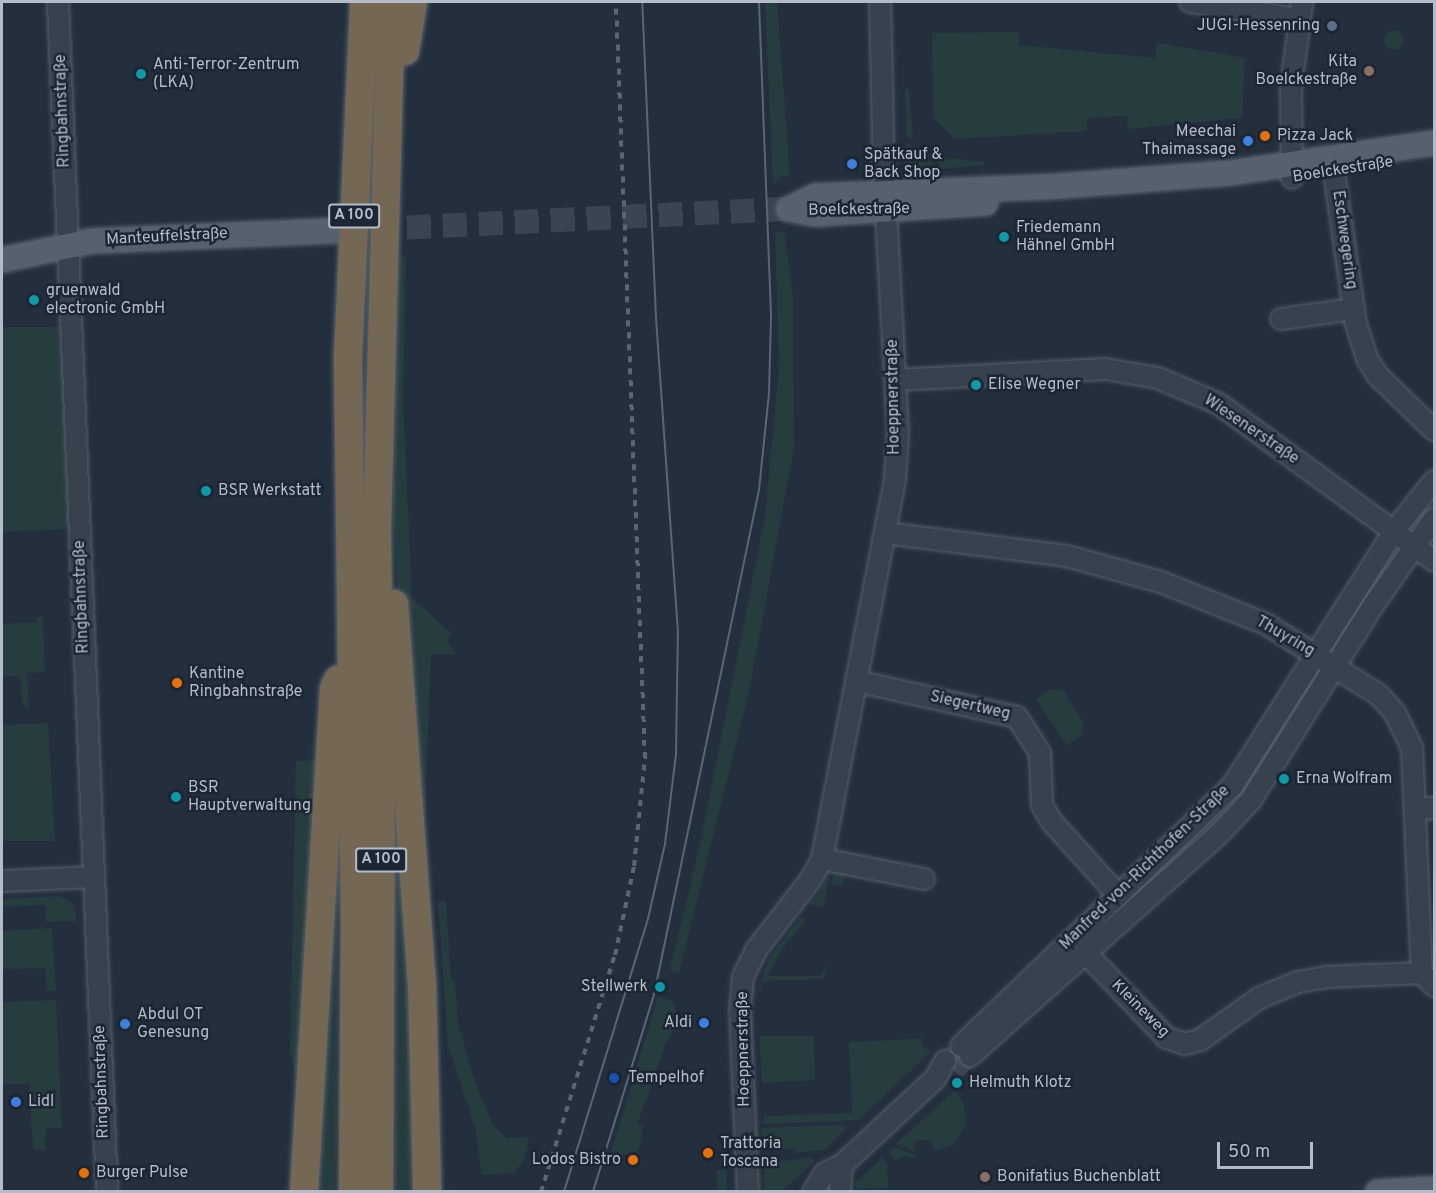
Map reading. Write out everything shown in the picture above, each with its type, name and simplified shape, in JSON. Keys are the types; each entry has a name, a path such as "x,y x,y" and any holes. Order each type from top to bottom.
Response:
{"highway":[{"path":"347,2 345,44 359,75"},
{"name":"A 100","path":"353,1191 356,931 348,357 364,2"},
{"name":"A 100","path":"379,1191 381,858 376,530 391,2"},
{"path":"390,75 404,53 413,2"},
{"path":"376,530 391,553 408,761 422,982 427,1191"},
{"path":"304,1191 304,1155 334,689 351,647"},
{"path":"292,1191 304,1155"}],"main road":[{"name":"Boelckestraße","path":"1292,172 1434,143"},
{"name":"Boelckestraße","path":"885,202 1126,182 1292,172 1334,172 1434,154"},
{"name":"Manteuffelstraße","path":"2,260 68,244 200,234 335,231"},
{"path":"1378,1191 1434,1189"}],"street":[{"name":"Ringbahnstraße","path":"58,2 107,1191"},
{"name":"Hoeppnerstraße","path":"748,1191 740,1012 743,977 756,950 811,879 822,859 885,533 897,444 896,380 885,202 880,2"},
{"path":"1190,2 1301,10 1291,87 1292,172"},
{"name":"Eschwegering","path":"1334,172 1354,309 1365,352 1378,376 1434,430"},
{"name":"Eschwegering","path":"1281,319 1354,309"},
{"name":"Wiesenerstraße","path":"896,380 1094,369 1158,378 1219,404 1434,561"},
{"name":"Manfred-von-Richthofen-Straße","path":"982,1036 1072,938 1237,780 1394,531 1434,481"},
{"name":"Manfred-von-Richthofen-Straße","path":"965,1051 1086,954 1219,834 1251,800 1413,546 1434,519"},
{"name":"Thuyring","path":"885,533 1067,556 1161,582 1226,606 1316,654 1379,695 1400,720 1412,748 1425,808 1428,980"},
{"name":"Siegertweg","path":"856,681 1017,717 1040,753 1042,805 1052,822 1117,894"},
{"path":"822,859 924,879"},
{"path":"2,881 94,877"},
{"name":"Kleineweg","path":"1072,938 1167,1038 1185,1044 1200,1040 1259,998 1298,982 1325,977 1428,980"},
{"path":"813,1191 825,1173 842,1165 949,1066"},
{"path":"840,1191 842,1165"}],"green space":[{"path":"765,2 777,2 790,177 782,176 773,185"},
{"path":"1390,30 1398,30 1404,36 1404,44 1398,50 1390,50 1384,44 1384,36"},
{"path":"1019,32 1019,45 1155,58 1157,43 1245,58 1242,118 1128,129 1127,116 1087,118 1087,131 955,139 933,118 932,33"},
{"path":"905,89 909,89 913,139 906,137"},
{"path":"907,142 935,166 936,169 907,171"},
{"path":"940,157 984,162 984,165 941,169 937,160"},
{"path":"784,231 793,297 794,447 750,687 679,973 670,970 701,840 765,516 779,366 775,232"},
{"path":"398,256 406,257 403,400 412,598 452,634 447,640 456,654 431,654 424,837 398,599 393,517"},
{"path":"3,327 61,327 69,529 2,532"},
{"path":"1434,489 1434,509 1417,531 1407,523"},
{"path":"1390,546 1401,553 1338,651 1328,644"},
{"path":"37,617 43,617 45,672 27,673 29,710 22,703 20,676 2,676 2,624 37,622"},
{"path":"1312,670 1323,676 1245,798 1101,935 1092,926 1199,826"},
{"path":"1051,689 1063,690 1084,723 1083,734 1067,746 1036,699"},
{"path":"48,723 55,841 2,841 2,725"},
{"path":"396,753 419,1191 395,1192"},
{"path":"323,760 307,991 295,1076 290,1052 296,761"},
{"path":"339,801 335,1191 312,1192"},
{"path":"834,869 845,871 842,886 831,884"},
{"path":"829,874 824,907 809,904 820,890"},
{"path":"60,896 75,905 76,921 46,922 45,905 2,907 2,899"},
{"path":"446,901 451,981 455,981 458,1023 472,1073 491,1122 506,1138 529,1137 525,1158 514,1173 482,1175 475,1127 448,1045 438,902"},
{"path":"800,917 807,919 782,949 768,976 821,976 827,964 824,979 762,981 761,991 758,991 768,960"},
{"path":"52,928 56,991 47,991 45,968 2,969 2,931"},
{"path":"658,997 674,1002 678,1024 667,1040 637,1125 643,1125 639,1151 609,1159"},
{"path":"56,1000 62,1128 46,1128 45,1150 33,1150 29,1084 2,1084 2,1002"},
{"path":"759,1036 814,1036 815,1080 762,1083"},
{"path":"924,1039 921,1043 930,1053 858,1120 761,1124 766,1113 766,1116 852,1113 849,1042"},
{"path":"955,1090 964,1104 966,1124 953,1145 933,1151 932,1140 915,1141 915,1152 896,1144"},
{"path":"842,1125 848,1127 824,1150 796,1153 796,1148 779,1150 779,1142 762,1144 761,1128"},
{"path":"894,1147 918,1159 907,1156 895,1160 889,1152"},
{"path":"811,1157 815,1161 783,1190 765,1190 764,1164"},
{"path":"882,1158 887,1163 888,1188 856,1189 856,1182"},
{"path":"716,1170 726,1170 727,1191 717,1191"}],"tunnel":[{"path":"335,231 789,209"},
{"path":"954,1071 970,1056"}],"tram line":[{"path":"564,1192 648,919 665,844 676,754 678,633 656,318 642,2"},
{"path":"593,1192 654,995 759,490 769,393 771,315 759,2"}],"railway":[{"path":"541,1192 615,955 634,866 645,758 616,2"}],"place":[{"name":"JUGI-Hessenring","path":"1332,26"},
{"name":"Kita Boelckestraße","path":"1369,71"},
{"name":"Anti-Terror-Zentrum (LKA)","path":"141,74"},
{"name":"Pizza Jack","path":"1265,136"},
{"name":"Meechai Thaimassage","path":"1248,141"},
{"name":"Spätkauf & Back Shop","path":"852,164"},
{"name":"Friedemann Hähnel GmbH","path":"1004,237"},
{"name":"gruenwald electronic GmbH","path":"34,300"},
{"name":"Elise Wegner","path":"976,385"},
{"name":"BSR Werkstatt","path":"206,491"},
{"name":"Kantine Ringbahnstraße","path":"177,683"},
{"name":"Erna Wolfram","path":"1284,779"},
{"name":"BSR Hauptverwaltung","path":"176,797"},
{"name":"Stellwerk","path":"660,987"},
{"name":"Aldi","path":"704,1023"},
{"name":"Abdul OT Genesung","path":"125,1024"},
{"name":"Tempelhof","path":"614,1078"},
{"name":"Helmuth Klotz","path":"957,1083"},
{"name":"Lidl","path":"16,1102"},
{"name":"Trattoria Toscana","path":"708,1153"},
{"name":"Lodos Bistro","path":"633,1160"},
{"name":"Burger Pulse","path":"84,1173"},
{"name":"Bonifatius Buchenblatt","path":"985,1177"}]}
